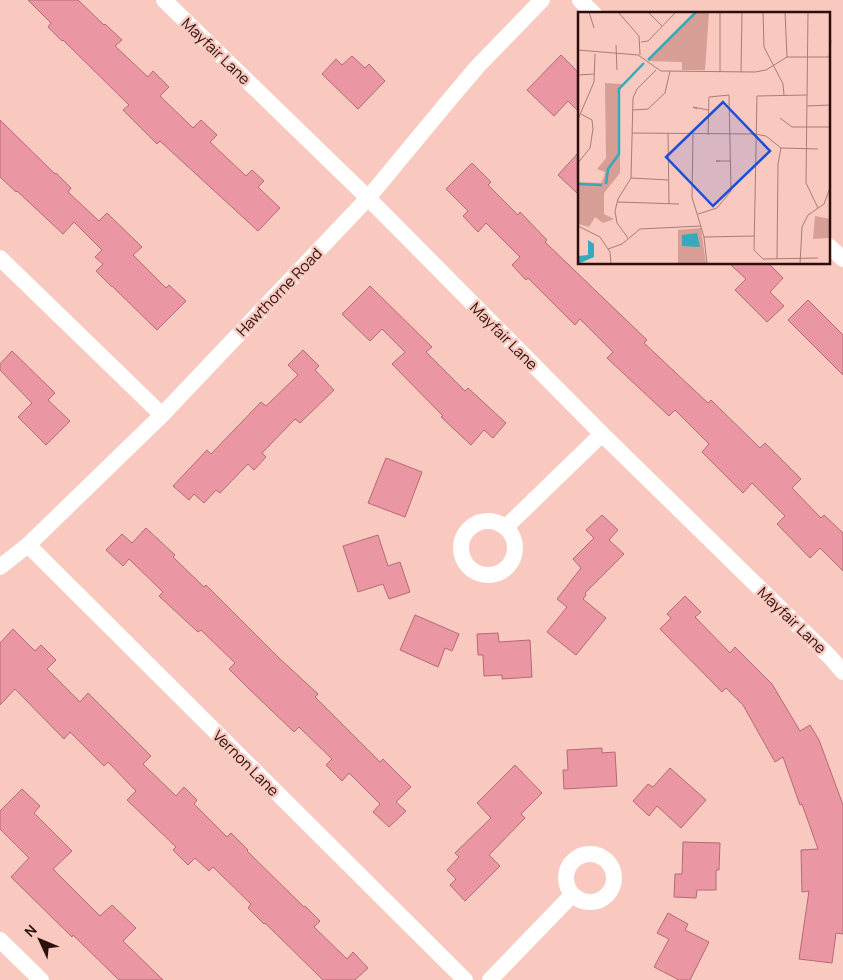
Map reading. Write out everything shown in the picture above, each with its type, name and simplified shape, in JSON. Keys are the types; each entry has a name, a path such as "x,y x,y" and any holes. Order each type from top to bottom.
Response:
{"street":[{"name":"Mayfair Lane","path":"164,0 368,198 602,434 831,658 843,672"},
{"name":"Hawthorne Road","path":"0,567 28,545 162,415 368,198 477,68 542,0"},
{"path":"580,0 592,12"},
{"path":"830,247 843,259"},
{"path":"0,258 162,415"},
{"path":"506,527 602,434"},
{"name":"Vernon Lane","path":"28,545 465,980"},
{"path":"490,980 572,895"},
{"path":"0,940 41,980"}],"building":[{"path":"28,0 78,0 122,40 115,46 148,77 153,71 169,87 160,96 193,128 201,120 217,135 210,142 246,176 252,170 264,181 258,187 280,208 258,231 160,141 157,144 123,110 129,105 48,27 51,23"},
{"path":"561,55 578,72 578,111 568,101 554,116 527,90"},
{"path":"352,56 365,68 369,64 385,81 358,109 322,74 336,59 342,65"},
{"path":"0,120 71,188 68,192 99,221 107,213 142,247 133,255 166,288 169,285 186,301 157,330 96,271 103,264 95,257 102,250 74,222 63,234 0,177"},
{"path":"578,153 578,194 558,175"},
{"path":"472,163 491,182 488,185 518,215 520,212 547,240 545,242 647,340 644,343 708,403 711,400 760,448 765,443 801,479 792,488 821,518 824,515 843,533 843,571 820,548 810,558 777,524 785,516 752,483 743,493 702,452 709,444 675,410 669,416 607,358 613,352 580,319 575,325 528,278 526,280 512,265 520,257 486,223 478,232 463,216 468,211 446,189"},
{"path":"731,265 770,265 783,278 770,292 784,306 767,322 735,290 746,279"},
{"path":"370,286 432,347 426,352 465,391 468,388 506,423 493,438 484,430 471,445 441,417 443,416 392,364 405,352 382,329 370,341 342,314"},
{"path":"808,300 843,335 843,375 788,320"},
{"path":"303,350 319,366 315,370 334,390 300,423 295,419 262,453 266,457 254,470 248,464 220,493 216,490 204,503 194,494 189,500 173,486 207,450 211,454 261,402 266,406 298,375 288,365"},
{"path":"12,351 55,393 48,400 70,421 46,445 18,417 32,403 0,370 0,364"},
{"path":"386,458 422,472 405,517 368,503"},
{"path":"602,515 618,530 609,540 624,554 585,593 586,595 583,599 606,618 576,655 547,632 567,607 557,599 581,568 573,559 594,538 586,530"},
{"path":"146,528 175,555 173,557 204,587 206,585 318,694 315,697 380,762 383,759 411,787 396,802 406,811 389,827 373,812 380,804 349,773 342,781 326,765 332,759 299,727 294,732 246,686 229,669 235,663 201,630 198,632 159,596 163,592 129,559 123,566 106,550 122,534 132,543"},
{"path":"378,535 388,566 400,562 410,592 389,599 383,584 358,592 343,546"},
{"path":"685,596 701,612 695,617 730,653 735,647 772,684 800,731 810,725 819,740 843,805 843,934 836,933 832,963 799,959 809,891 802,892 801,850 818,849 783,757 775,762 743,705 726,688 722,692 660,629 671,618 667,614"},
{"path":"415,615 459,634 452,651 445,648 438,667 400,650"},
{"path":"13,629 35,651 41,645 56,660 47,669 80,702 88,693 151,756 143,764 176,796 184,787 197,800 194,804 227,837 231,833 247,851 320,921 314,927 347,959 353,952 368,968 355,980 323,980 248,908 251,904 213,867 209,871 195,858 188,865 173,850 176,847 127,800 136,791 108,762 104,766 70,732 64,739 15,689 0,705 0,643"},
{"path":"498,633 499,642 530,640 532,677 502,679 502,675 484,676 483,655 478,655 477,634"},
{"path":"602,748 602,753 615,752 617,786 564,789 563,770 568,770 567,750"},
{"path":"515,765 542,793 521,814 525,818 489,855 500,866 465,901 450,885 456,879 447,870 459,857 455,853 491,818 477,803"},
{"path":"670,768 706,800 681,828 657,806 649,816 633,801 648,784 653,787"},
{"path":"22,789 40,806 34,813 72,851 53,869 100,916 112,905 136,928 123,941 163,980 119,980 11,877 29,858 0,829 0,811"},
{"path":"683,842 720,843 719,870 716,870 716,890 697,890 696,898 674,897 675,874 682,874"},
{"path":"668,913 688,924 685,930 709,942 690,980 679,980 654,967 669,939 657,933"}]}
